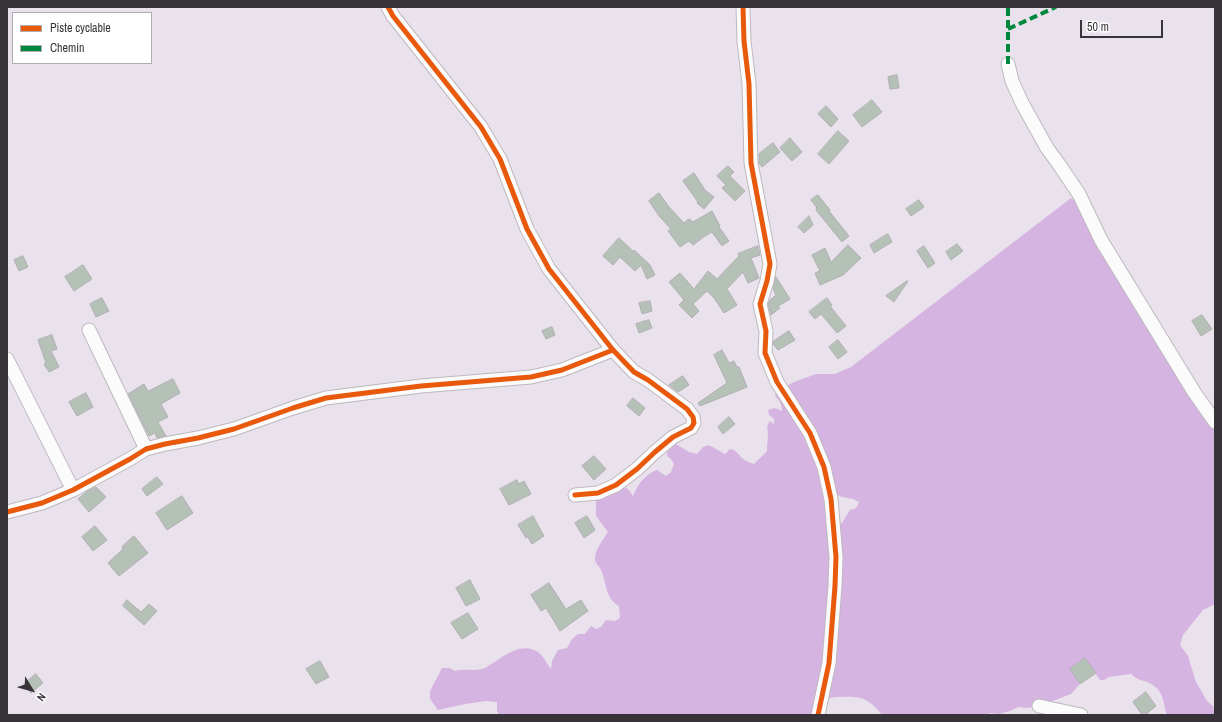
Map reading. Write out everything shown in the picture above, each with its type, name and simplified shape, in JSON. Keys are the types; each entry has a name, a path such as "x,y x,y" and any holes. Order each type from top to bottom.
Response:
{"street":[{"path":"388,7 393,16 481,127 500,159 527,229 549,269 613,350 634,372 648,380 687,409 693,417 694,423 691,428 673,437 654,452 637,469 616,485 598,493 575,495"},
{"path":"743,7 744,41 749,84 751,163 770,264 760,304 766,331 765,353 777,382 810,433 824,467 831,499 836,557 835,586 829,663 818,715"},
{"path":"1008,64 1012,81 1046,148 1079,194 1100,240 1194,392 1215,422"},
{"path":"89,330 146,448"},
{"path":"7,512 42,503 72,490 130,459 146,448 234,429 326,398 421,386 531,377 562,370 613,350"},
{"path":"7,359 72,490"},
{"path":"1039,706 1081,715"}],"shaded area":[{"path":"1071,198 1077,203 1215,422 1215,604 1203,610 1183,635 1180,645 1188,656 1196,682 1207,701 1213,706 1215,715 1167,715 1161,694 1148,682 1136,678 1131,674 1109,677 1104,680 1100,680 1085,658 1070,669 1080,684 1071,694 1039,706 1027,708 1018,707 999,714 990,713 987,715 882,715 868,701 846,697 826,698 814,702 811,715 499,715 497,711 497,702 486,701 438,710 430,699 430,691 442,668 450,668 455,671 481,669 510,652 524,648 540,653 551,669 552,661 558,650 567,648 572,639 578,634 585,634 591,626 596,629 601,627 606,620 615,621 620,618 619,606 611,599 601,570 595,561 597,550 608,532 596,516 596,499 616,485 628,489 633,496 642,480 648,474 657,470 666,476 671,472 674,464 667,456 668,448 676,444 689,452 697,454 703,447 709,445 725,454 732,449 744,460 754,464 767,451 767,426 770,421 774,424 774,419 769,415 768,410 775,408 782,411 782,407 775,396 776,392 794,382 816,374 835,374 851,367","holes":["831,492 859,502 856,508 850,510 842,523 834,527"]}],"building":[{"path":"897,75 899,88 890,89 888,77"},
{"path":"872,100 882,112 862,127 853,115"},
{"path":"826,106 838,119 831,127 818,114"},
{"path":"838,131 849,141 829,164 818,154"},
{"path":"790,138 802,152 792,161 780,148"},
{"path":"773,143 780,152 762,167 759,163 759,154"},
{"path":"728,166 734,172 730,176 745,191 735,201 722,188 726,185 717,176"},
{"path":"694,173 705,190 714,197 704,209 697,203 698,202 683,181"},
{"path":"659,193 669,207 684,223 689,219 693,222 712,211 720,226 719,227 729,241 722,246 712,232 693,245 689,241 680,247 668,231 671,229 659,216 649,201"},
{"path":"818,195 849,236 842,242 816,210 817,208 811,200"},
{"path":"919,200 924,207 911,216 906,209"},
{"path":"809,216 813,225 804,233 798,227"},
{"path":"888,234 892,242 874,253 870,245"},
{"path":"619,238 650,265 655,275 647,279 641,265 635,271 620,257 613,265 603,256"},
{"path":"957,244 963,251 951,260 946,252"},
{"path":"848,245 861,258 843,275 820,285 815,273 820,271 812,255 825,248 831,262"},
{"path":"758,246 760,255 751,258 759,278 748,283 743,272 727,289 737,305 724,313 714,298 707,291 693,304 699,311 692,318 679,305 684,300 669,282 680,273 694,289 708,271 717,279 739,256 738,254"},
{"path":"924,246 935,263 928,268 917,251"},
{"path":"23,256 28,267 19,271 14,260"},
{"path":"83,265 92,279 74,291 65,277"},
{"path":"776,277 790,299 778,306 780,308 771,315 768,304 776,295 773,288"},
{"path":"907,281 894,302 886,296"},
{"path":"102,298 109,311 96,317 90,304"},
{"path":"827,298 832,305 830,306 846,326 837,333 821,314 815,319 809,312"},
{"path":"650,301 652,311 642,314 639,303"},
{"path":"1202,315 1212,329 1201,336 1192,321"},
{"path":"649,320 652,328 639,333 636,324"},
{"path":"552,327 555,335 546,339 542,331"},
{"path":"789,331 795,340 778,350 773,344 774,341"},
{"path":"52,335 57,349 51,351 59,367 49,372 44,364 46,363 38,340"},
{"path":"838,340 847,352 838,359 829,347"},
{"path":"722,350 729,363 734,361 737,367 739,367 747,387 700,406 698,403 727,383 714,355"},
{"path":"683,376 689,385 678,392 669,385"},
{"path":"173,379 180,393 161,404 168,417 158,422 166,436 157,438 155,433 149,436 128,394 144,384 148,391"},
{"path":"86,393 93,407 77,416 69,402"},
{"path":"633,398 645,408 639,416 627,406"},
{"path":"729,417 735,424 723,434 718,427"},
{"path":"594,456 606,469 594,480 582,466"},
{"path":"157,477 163,484 147,496 142,489"},
{"path":"517,480 519,484 524,481 531,494 509,505 500,489"},
{"path":"96,487 106,497 89,512 78,499 86,492"},
{"path":"182,496 193,513 167,530 156,513"},
{"path":"533,516 544,536 532,544 528,537 526,538 518,525"},
{"path":"587,516 595,530 584,538 575,523"},
{"path":"95,526 107,540 93,551 82,537"},
{"path":"134,536 148,553 119,576 108,563"},
{"path":"470,580 480,599 466,606 456,588"},
{"path":"549,583 566,609 581,600 588,611 560,631 546,608 541,611 531,595"},
{"path":"127,600 141,612 149,604 157,611 144,625 123,606"},
{"path":"468,613 478,629 462,639 451,623"},
{"path":"1085,658 1096,673 1080,684 1070,669"},
{"path":"320,661 329,677 316,684 306,669"},
{"path":"36,674 43,683 31,693 24,684"},
{"path":"1146,692 1156,706 1145,715 1142,715 1133,702"}],"marked path":[{"path":"1008,7 1008,64"},
{"path":"1008,29 1056,7"}],"cycle path":[{"path":"388,7 393,16 481,127 500,159 527,229 549,269 613,350 634,372 648,380 687,409 693,417 694,423 691,428 673,437 637,469 616,485 598,493 575,495"},
{"path":"743,7 744,41 749,84 751,163 770,264 767,281 760,304 766,331 765,353 777,382 810,433 824,467 831,499 836,557 835,586 829,663 818,715"},
{"path":"7,512 42,503 73,490 146,449 234,429 326,398 421,386 531,377 562,370 613,350"}]}
